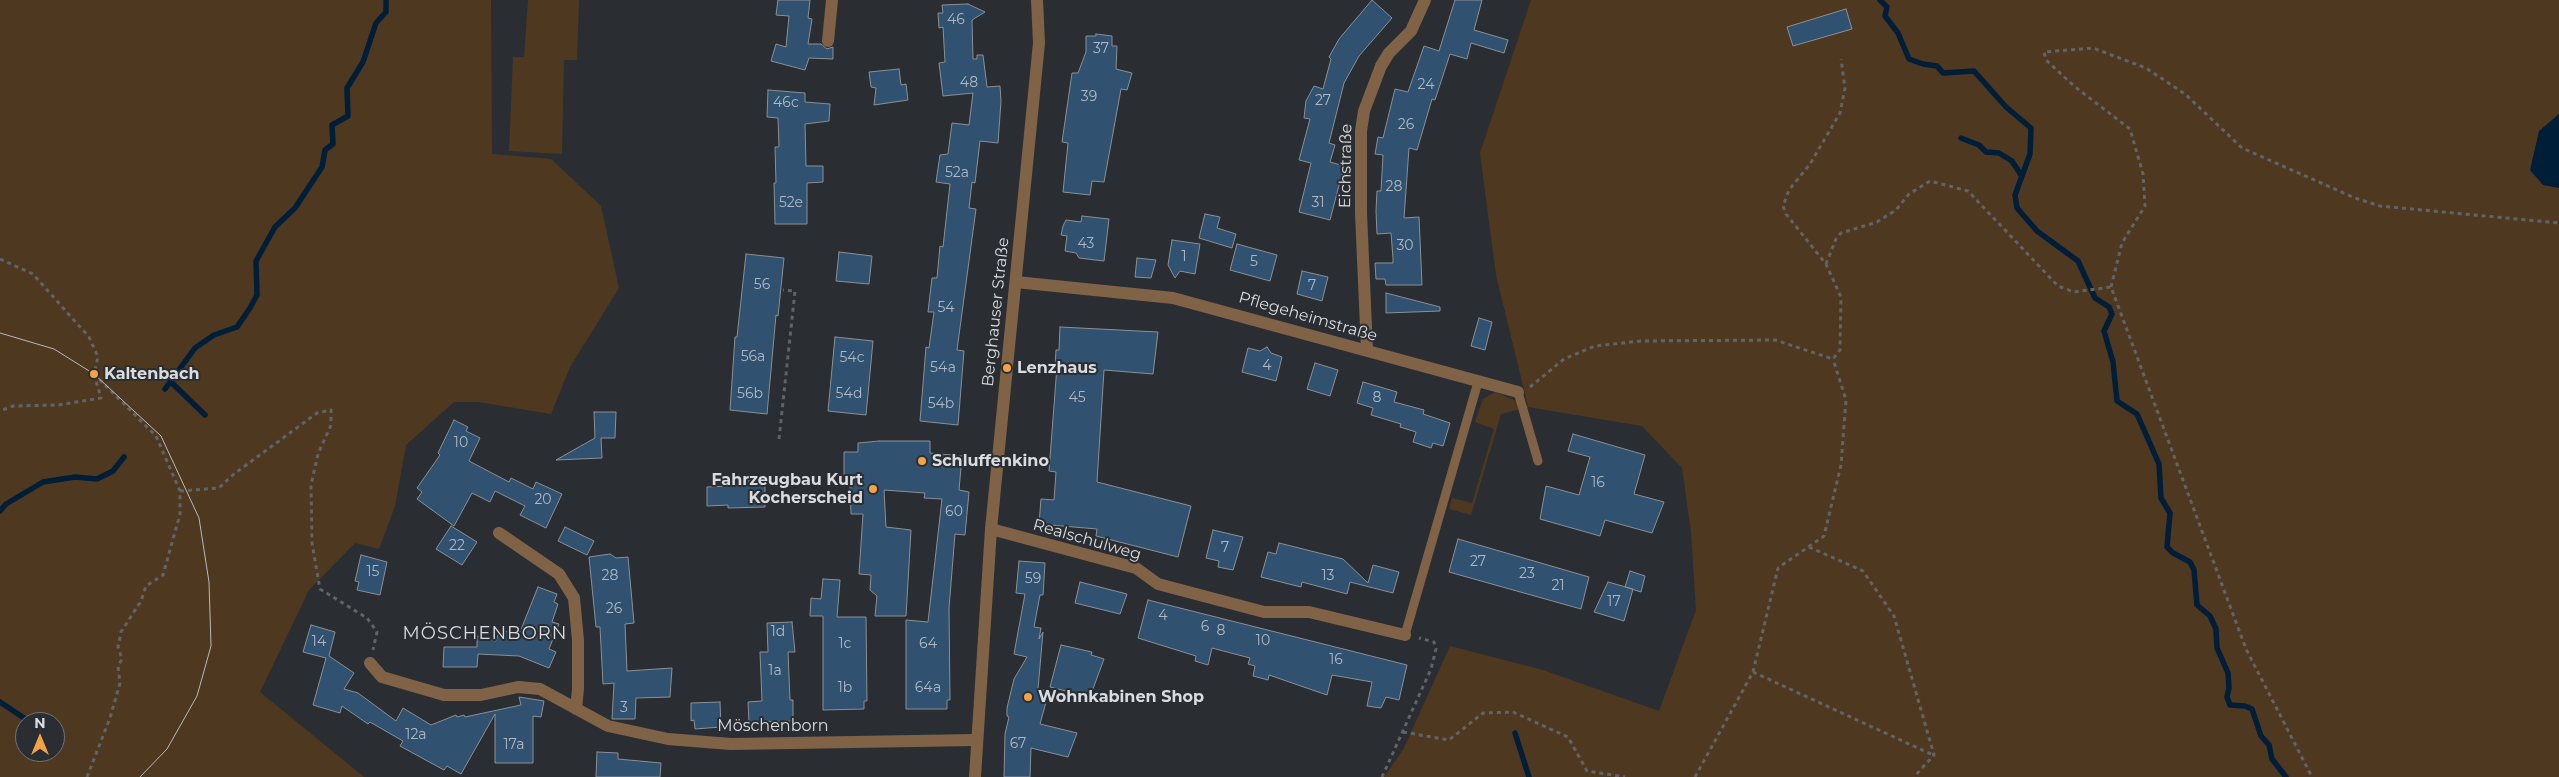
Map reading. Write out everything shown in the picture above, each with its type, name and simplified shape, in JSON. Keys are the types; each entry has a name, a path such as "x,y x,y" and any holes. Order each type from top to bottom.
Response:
{"street":[{"path":"828,41 832,0"},
{"name":"Berghauser Straße","path":"975,777 991,530 1039,42 1037,0"},
{"name":"Eichstraße","path":"1367,350 1361,214 1361,132 1364,111 1381,66 1389,53 1411,31 1425,0"},
{"name":"Pflegeheimstraße","path":"1016,282 1173,298 1518,392"},
{"name":"Realschulweg","path":"991,530 1136,568 1158,584 1264,612 1309,612 1405,635"},
{"path":"499,533 559,574 574,598 578,640 576,709"},
{"name":"Möschenborn","path":"370,663 382,677 444,695 481,695 518,687 540,689 561,698 576,709 608,726 668,739 731,744 976,740"}],"lane":[{"path":"1405,635 1478,382"},
{"path":"1518,392 1538,461"}],"path":[{"path":"2312,777 2246,649 2111,287 2122,243 2145,206 2143,174 2130,129 2074,86 2046,60 2044,52 2093,48 2146,68 2185,94 2242,148 2355,198 2380,206 2559,223"},
{"path":"1832,359 1840,350 1841,297 1826,264 1786,214 1783,206 1789,190 1810,164 1840,113 1845,88 1841,59"},
{"path":"1826,264 1836,239 1841,233 1877,222 1896,210 1909,194 1930,181 1968,191 2058,286 2074,292 2111,287"},
{"path":"0,259 34,274 78,321 89,337 98,357 94,374 101,398 58,405 13,406 0,410"},
{"path":"779,439 796,291 783,290"},
{"path":"1518,392 1534,385 1564,359 1595,346 1641,341 1775,340 1832,359"},
{"path":"1695,777 1753,672 1778,568 1824,536 1841,465 1846,400 1832,359"},
{"path":"87,777 110,718 120,683 118,666 122,658 118,647 121,632 141,601 146,586 163,575 180,514 180,491 156,436 94,374"},
{"path":"180,491 220,488 234,474 317,413 331,410 331,425 318,454 311,485 312,543 320,589 366,618 377,632 370,663"},
{"path":"1809,547 1863,571 1894,616 1934,755"},
{"path":"1382,777 1431,668 1436,649 1434,642 1405,635"},
{"path":"1753,672 1934,755"},
{"path":"1403,732 1449,740 1484,713 1513,712 1568,737 1588,772 1625,777"},
{"path":"1914,777 1934,755"}],"shaded area":[{"path":"0,0 491,0 492,154 551,159 601,206 619,288 570,367 551,414 479,402 454,402 406,445 395,506 379,549 355,543 309,590 260,692 364,777 0,777"},
{"path":"528,0 579,0 577,60 564,60 562,154 509,151 513,57 524,57"},
{"path":"1531,0 2559,0 2559,777 1384,777 1404,748 1450,646 1543,670 1659,711 1696,610 1691,531 1682,468 1642,426 1528,407 1501,414 1471,515 1449,509 1452,498 1472,503 1494,429 1475,422 1483,399 1495,392 1528,406 1496,275 1480,153"}],"water":[{"path":"2559,114 2559,188 2543,185 2530,170 2539,131"}],"building":[{"path":"778,0 810,0 808,18 812,19 808,44 821,44 827,49 833,47 833,59 809,58 805,70 771,61 776,44 786,47 789,16 776,15"},
{"path":"1372,0 1392,18 1359,56 1344,83 1329,143 1335,145 1330,162 1344,166 1330,220 1299,212 1311,163 1299,160 1310,119 1304,118 1306,101 1314,86 1323,89 1331,59 1329,57 1339,39"},
{"path":"1455,0 1482,0 1474,30 1508,40 1504,53 1471,43 1467,59 1450,54 1435,100 1432,99 1417,150 1409,148 1404,218 1419,217 1422,285 1386,285 1385,279 1376,279 1375,263 1393,263 1391,233 1377,234 1377,191 1381,191 1383,155 1375,154 1378,137 1383,138 1395,89 1408,92 1424,46 1439,51"},
{"path":"968,4 985,12 972,20 973,59 977,59 977,55 983,55 987,87 1000,86 1001,101 998,143 980,141 975,183 972,182 969,208 976,209 957,350 964,351 958,425 920,421 926,347 929,348 934,312 928,312 932,278 937,278 940,246 943,247 950,184 936,182 940,155 948,154 952,123 969,125 973,93 943,96 939,63 945,62 943,27 939,28 938,13 943,13 942,5"},
{"path":"1846,9 1852,29 1793,46 1787,27"},
{"path":"1096,34 1112,36 1112,46 1117,46 1116,69 1132,73 1127,90 1121,89 1104,182 1092,181 1090,195 1063,192 1068,143 1062,142 1072,73 1078,73 1086,52 1086,36 1096,36"},
{"path":"899,69 901,85 906,84 908,100 874,105 876,88 871,87 869,72"},
{"path":"768,90 805,93 805,102 830,104 829,121 805,124 806,166 823,166 823,182 807,183 807,224 775,224 775,147 779,147 778,118 767,117"},
{"path":"1205,214 1220,217 1217,228 1236,234 1232,248 1199,238"},
{"path":"1082,216 1109,219 1104,261 1079,258 1076,253 1065,251 1067,236 1061,235 1063,226 1066,220 1081,222"},
{"path":"1172,240 1200,244 1195,274 1180,271 1175,278 1168,265"},
{"path":"1237,244 1277,255 1270,281 1230,270"},
{"path":"839,252 872,256 869,284 836,281"},
{"path":"746,254 784,258 778,316 776,315 767,414 730,410 735,337 737,337"},
{"path":"1137,258 1156,260 1151,278 1135,277"},
{"path":"1302,271 1328,277 1322,301 1297,294"},
{"path":"1386,293 1440,307 1440,311 1386,313"},
{"path":"1479,318 1492,322 1485,350 1471,346"},
{"path":"1060,327 1158,332 1153,374 1104,370 1097,482 1191,506 1178,557 1096,536 1097,529 1039,524 1041,499 1054,500 1056,472 1049,471 1057,366 1055,366 1056,350 1059,350"},
{"path":"835,337 873,341 866,415 828,411"},
{"path":"1267,347 1271,353 1282,357 1276,381 1242,372 1248,348 1260,351"},
{"path":"1315,363 1338,370 1330,396 1307,389"},
{"path":"1363,382 1397,392 1394,402 1424,410 1423,414 1450,423 1443,446 1433,443 1431,448 1413,442 1416,432 1400,427 1401,424 1371,415 1373,408 1357,403"},
{"path":"594,412 616,412 615,438 601,438 602,458 556,460 595,438"},
{"path":"454,420 468,427 466,431 480,438 469,461 509,482 511,478 533,489 536,482 562,494 546,528 520,515 525,506 495,491 490,502 472,493 454,526 417,499 422,492 417,488 440,455 438,453"},
{"path":"1573,434 1645,455 1634,494 1664,502 1652,533 1605,520 1600,536 1540,519 1546,486 1579,495 1590,457 1568,451"},
{"path":"930,441 930,453 962,456 959,490 969,492 965,535 955,534 949,608 950,700 947,700 947,709 906,709 906,620 928,622 942,499 924,498 925,493 884,490 886,527 911,530 906,616 875,616 877,596 870,590 871,575 859,574 863,514 851,514 850,485 844,485 844,452 858,452 858,443"},
{"path":"748,480 765,480 765,507 728,508 728,505 707,506 707,487 748,485"},
{"path":"451,526 477,542 462,565 436,549"},
{"path":"565,527 594,541 587,555 558,541"},
{"path":"1213,530 1243,537 1233,570 1218,567 1219,561 1206,558"},
{"path":"1458,539 1589,577 1581,609 1449,572"},
{"path":"1279,543 1343,559 1368,583 1373,565 1399,572 1393,593 1350,582 1347,594 1302,582 1301,587 1261,577 1268,552 1276,554"},
{"path":"610,554 616,558 628,557 634,623 625,624 627,671 672,668 670,697 636,698 635,719 612,719 614,683 603,684 600,627 596,627 589,557"},
{"path":"361,555 387,562 380,595 357,590 359,582 355,581"},
{"path":"1019,561 1045,563 1043,595 1040,595 1034,627 1041,628 1039,639 1043,632 1038,689 1049,691 1040,724 1077,733 1068,757 1031,748 1030,777 1004,777 1005,734 1009,717 1007,716 1007,708 1014,679 1027,657 1014,654 1025,594 1016,593"},
{"path":"1630,571 1645,576 1641,592 1625,587"},
{"path":"823,579 840,580 837,617 866,617 867,701 864,701 864,709 823,710 823,616 810,616 811,598 821,599"},
{"path":"1080,582 1127,594 1120,614 1075,603"},
{"path":"1608,582 1633,589 1624,621 1594,612"},
{"path":"538,587 557,594 554,602 558,604 552,622 559,624 549,649 556,652 549,668 519,656 478,654 477,667 443,667 444,647 477,647 477,636 496,641 499,631 520,632"},
{"path":"1148,600 1407,665 1399,700 1386,697 1381,708 1367,706 1372,682 1332,675 1327,695 1269,675 1268,680 1253,676 1255,666 1248,664 1250,658 1212,648 1208,665 1195,661 1196,656 1138,638"},
{"path":"792,622 795,652 788,652 790,700 793,700 793,721 749,722 748,702 762,701 760,652 768,652 767,623"},
{"path":"311,625 335,632 329,656 354,673 344,689 358,693 396,721 403,708 431,725 456,715 457,717 464,715 465,717 521,705 519,697 544,701 541,717 533,716 533,763 495,763 495,714 461,774 447,766 444,770 400,746 403,741 370,722 368,724 342,706 340,713 313,705 326,658 303,652"},
{"path":"1061,645 1092,652 1091,655 1104,659 1090,697 1050,687"},
{"path":"720,702 721,727 695,729 694,720 691,721 691,703"},
{"path":"597,752 618,753 618,759 661,763 660,777 596,777"}],"waterway":[{"name":"Kaltenbach","path":"165,389 195,348 214,335 237,327 250,308 257,295 256,261 275,227 295,208 322,167 325,150 333,144 332,125 348,116 347,88 363,62 376,23 386,12 386,0"},
{"path":"1880,0 1887,7 1885,16 1898,33 1909,59 1937,66 1943,73 1974,71 2006,107 2031,128 2030,154 2015,195 2017,208 2037,231 2078,261 2095,298 2109,307 2112,314 2104,331 2113,362 2117,401 2137,414 2159,464 2161,498 2170,513 2167,547 2173,553 2190,562 2194,570 2197,605 2210,616 2216,629 2217,648 2228,673 2229,688 2227,697 2230,705 2245,706 2252,709 2261,736 2269,745 2272,759 2286,777"},
{"path":"1961,138 1979,145 1986,152 1999,153 2012,161 2021,175"},
{"path":"171,382 205,415"},
{"name":"Kaltenbach","path":"0,511 6,504 43,482 75,477 97,479 113,471 124,457"},
{"name":"Möschenborn","path":"0,702 15,712"},
{"path":"1515,733 1529,777"}],"tram line":[{"path":"0,333 54,349 94,374 161,436 199,518 209,582 211,646 197,696 167,749 140,777"}],"place":[{"name":"Lenzhaus","path":"1007,368"},
{"name":"Kaltenbach","path":"94,374"},
{"name":"Schluffenkino","path":"922,461"},
{"name":"Fahrzeugbau Kurt Kocherscheid","path":"873,489"},
{"name":"Wohnkabinen Shop","path":"1028,697"}],"district":[{"name":"MÖSCHENBORN","path":"485,634"}]}
